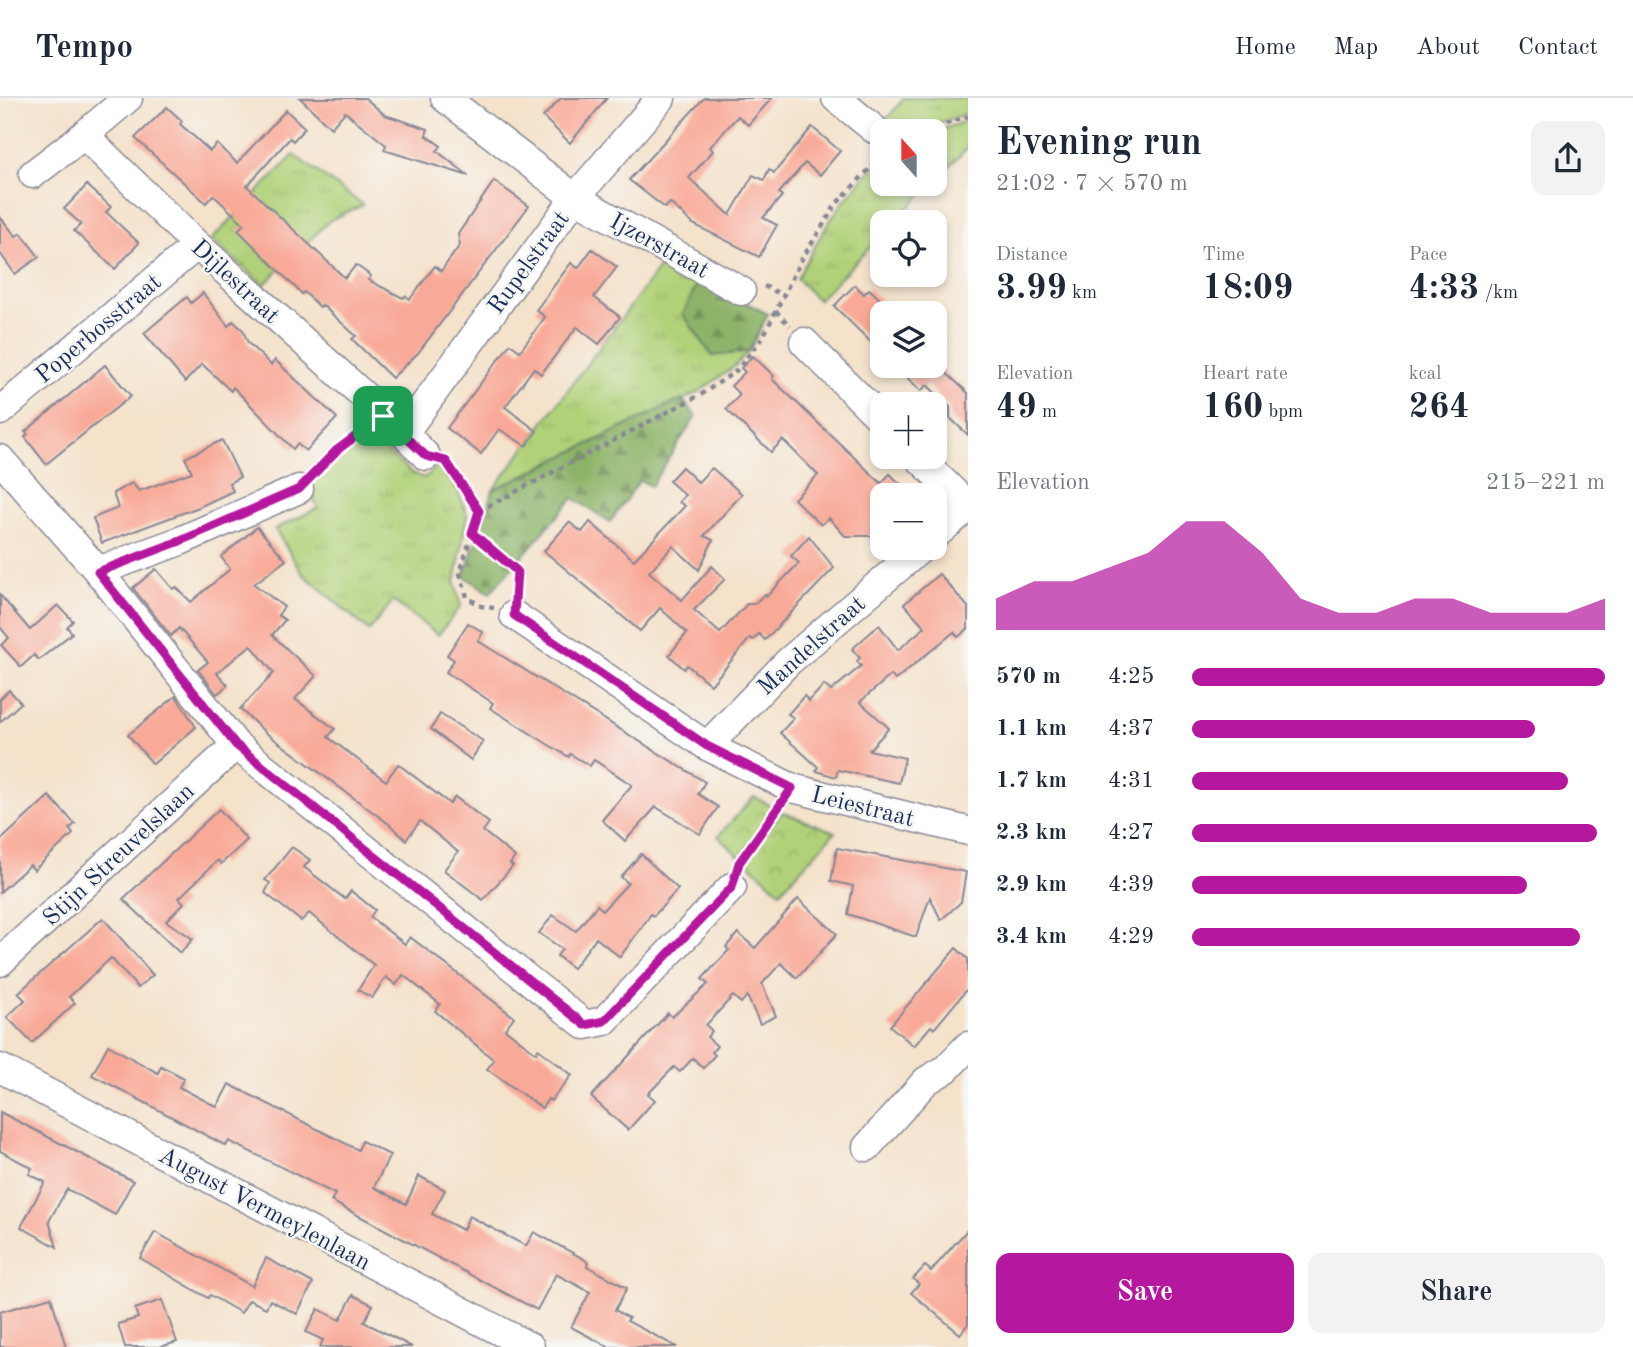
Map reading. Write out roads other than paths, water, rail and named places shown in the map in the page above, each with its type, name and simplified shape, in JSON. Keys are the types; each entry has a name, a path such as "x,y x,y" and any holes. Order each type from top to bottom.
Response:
{"street":[{"path":"33,174 128,98"},
{"name":"Ijzerstraat","path":"445,98 575,198 741,290"},
{"name":"Rupelstraat","path":"393,424 575,198 661,98"},
{"path":"836,98 870,126"},
{"name":"Dijlestraat","path":"84,135 197,245 393,424"},
{"name":"Poperbosstraat","path":"0,411 197,245"},
{"path":"804,342 870,408"},
{"path":"393,424 426,456"},
{"path":"0,459 98,572 236,745 585,1025 604,1021 732,887"},
{"path":"931,469 968,507 947,525"},
{"path":"98,572 180,541 299,489"},
{"name":"Mandelstraat","path":"707,746 788,662 907,560"},
{"name":"Leiestraat","path":"514,615 707,746 792,788 968,831"},
{"name":"Stijn Streuvelslaan","path":"0,962 236,745"},
{"path":"867,1147 926,1081 946,1069 968,1046"},
{"name":"August Vermeylenlaan","path":"0,1068 530,1347"}]}
